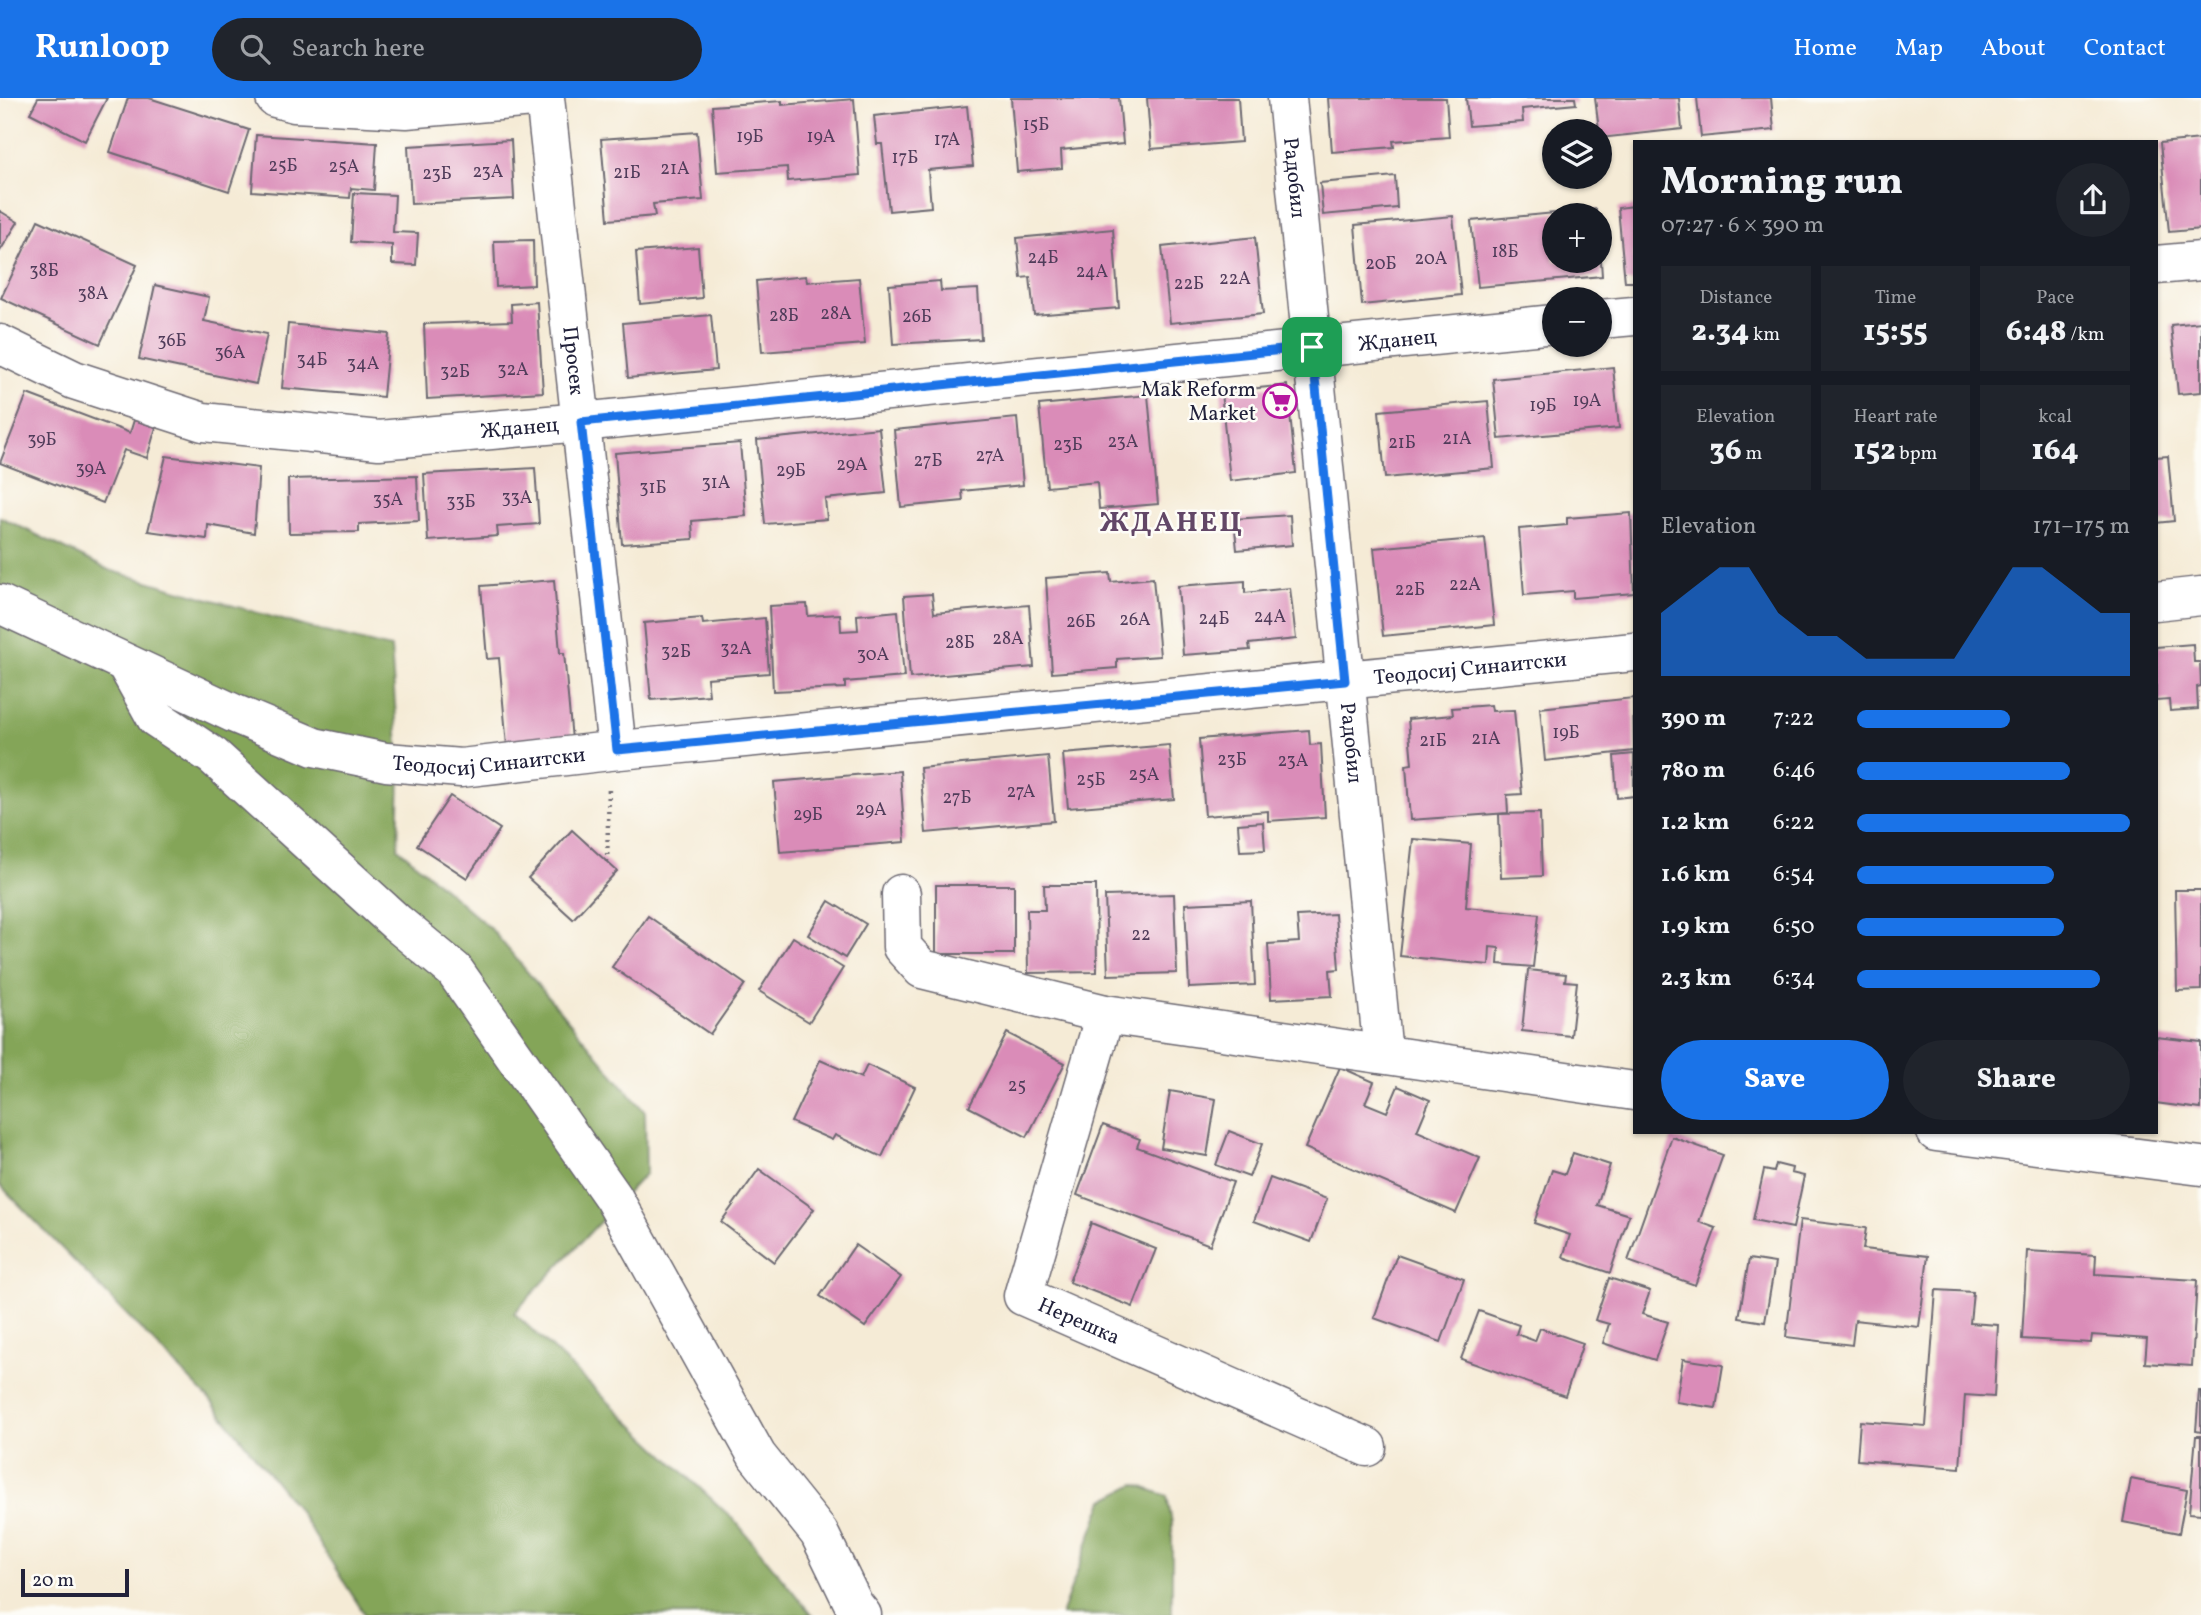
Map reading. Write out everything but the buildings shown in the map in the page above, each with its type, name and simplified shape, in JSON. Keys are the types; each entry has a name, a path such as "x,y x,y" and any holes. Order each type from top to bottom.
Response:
{"street":[{"path":"275,98 294,103 406,108 534,98"},
{"name":"Просек","path":"545,98 581,422 613,751"},
{"name":"Радобил","path":"1287,98 1383,1054"},
{"path":"2158,265 2201,261"},
{"path":"1612,318 1633,316"},
{"name":"Жданец","path":"0,344 74,380 204,422 379,440 1542,325"},
{"path":"2158,601 2201,596"},
{"name":"Теодосиј Синаитски","path":"0,604 126,664 314,747 386,762 461,768 1633,652"},
{"path":"126,664 156,718 213,756 397,923 454,970 613,1198 757,1456 819,1533 854,1605 862,1615"},
{"path":"901,894 902,947 922,969 1105,1014 1633,1091"},
{"name":"Нерешка","path":"1105,1014 1023,1296 1367,1447"},
{"path":"1953,1134 2201,1166"}],"path":[{"path":"607,862 613,751"}],"green space":[{"path":"0,517 109,570 321,631 391,648 400,774 398,848 492,930 645,1112 646,1173 514,1313 737,1523 812,1615 365,1615 297,1508 210,1400 0,1185"},
{"path":"1135,1484 1167,1496 1172,1523 1172,1615 1061,1615 1104,1500"}],"place":[{"name":"Mak Reform Market","path":"1280,401"}],"district":[{"name":"ЖДАНЕЦ","path":"1172,521"}],"route":[{"path":"1312,347 1345,681 617,750 581,422 1312,347"}]}
